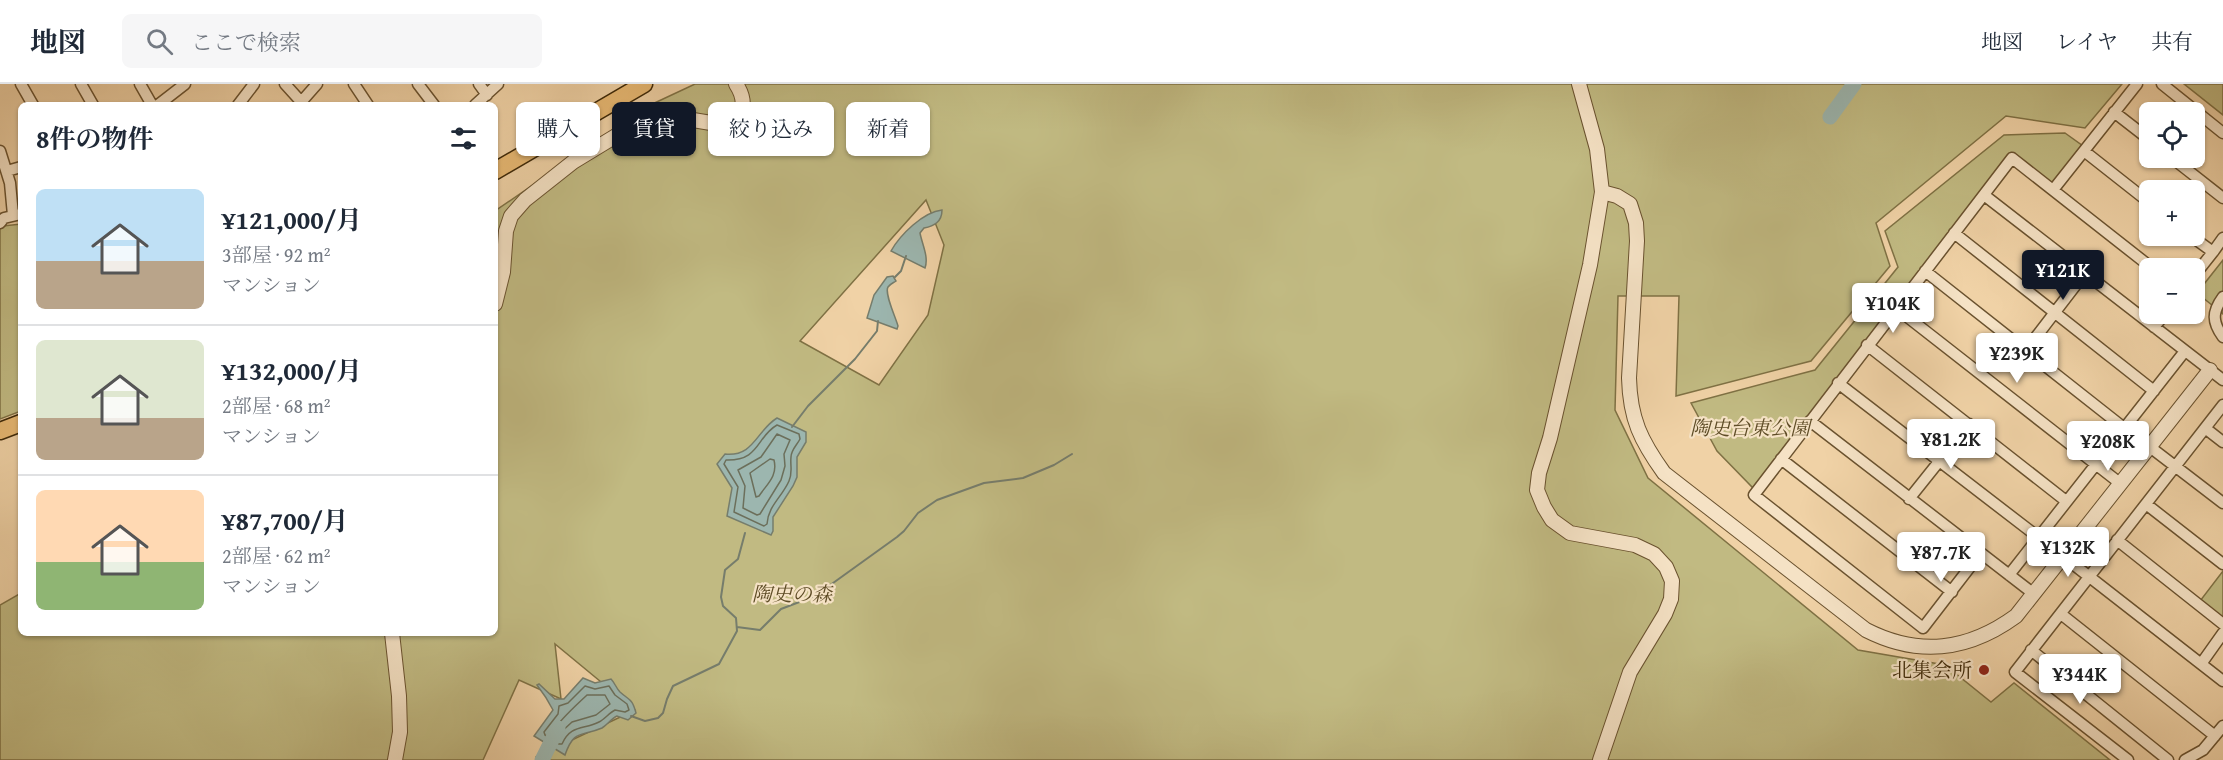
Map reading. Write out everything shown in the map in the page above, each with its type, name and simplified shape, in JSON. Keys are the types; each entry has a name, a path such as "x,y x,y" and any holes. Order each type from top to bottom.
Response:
{"main road":[{"path":"498,169 644,84"},
{"path":"0,431 18,424"}],"street":[{"path":"21,84 31,102"},
{"path":"81,84 91,102"},
{"path":"140,84 150,102"},
{"path":"162,102 185,84"},
{"path":"240,102 254,84"},
{"path":"285,84 302,102"},
{"path":"304,102 317,84"},
{"path":"354,84 366,102"},
{"path":"418,84 432,102"},
{"path":"479,84 487,94"},
{"path":"478,102 498,84"},
{"path":"498,292 503,272 506,231 511,216 525,200 573,162 642,120 663,115 729,126 737,122 744,103 736,84"},
{"path":"1579,84 1597,149 1602,192 1590,265 1550,438 1539,473 1537,490 1552,520 1570,533 1635,545 1654,554 1666,567 1672,581 1671,598 1665,614 1630,672 1600,760"},
{"path":"2053,190 2137,84"},
{"path":"2162,84 2223,133"},
{"path":"2114,112 2139,131"},
{"path":"0,151 7,171 8,217"},
{"path":"2084,151 2139,194"},
{"path":"1980,554 1923,628 1754,495 1838,382 2012,158 2139,258"},
{"path":"7,171 18,168"},
{"path":"2185,168 2223,198"},
{"path":"1602,192 1617,196 1630,204 1636,223 1629,400 1636,427 1646,448 1664,473 1866,630 1886,640 1923,647 1957,645 1976,640 1998,629 2016,616 2210,370"},
{"path":"1984,195 2223,380"},
{"path":"1954,233 2154,390"},
{"path":"2205,262 2223,238"},
{"path":"2205,246 2213,252"},
{"path":"1924,271 2124,428"},
{"path":"2026,350 2085,273"},
{"path":"2223,297 2217,304 2213,316 2216,327 2223,337"},
{"path":"1896,308 2121,484"},
{"path":"1867,345 2066,501"},
{"path":"2009,575 2185,351"},
{"path":"1838,382 2038,537"},
{"path":"2128,760 2015,672 2223,405"},
{"path":"1810,421 2034,594"},
{"path":"1910,499 1969,424"},
{"path":"2205,428 2223,442"},
{"path":"2150,447 2223,503"},
{"path":"1781,459 1952,592"},
{"path":"2146,504 2223,564"},
{"path":"2117,540 2223,624"},
{"path":"2064,557 2223,681"},
{"path":"2061,614 2215,736"},
{"path":"2201,664 2223,633"},
{"path":"392,636 399,696 400,732 395,760"},
{"path":"2031,650 2168,760"},
{"path":"2185,760 2203,750 2223,726"}],"green space":[{"name":"陶史の森","path":"695,84 2122,84 2085,128 2006,116 1876,223 1890,266 1811,361 1676,396 1679,296 1618,296 1615,410 1648,478 1858,650 1945,665 1991,702 2014,683 2110,760 538,760 536,757 635,710 555,644 561,699 519,680 483,760 0,760 0,605 18,595 18,636 498,636 498,209 575,156 600,156 600,139 612,130 612,156 696,156 696,102 657,102","holes":["926,200 944,245 928,315 879,385 800,341"]},
{"path":"2184,84 2223,84 2223,115"},
{"name":"陶史台東公園","path":"2065,133 2083,146 2053,185 2012,154 1754,489 1717,451 1691,403 1815,370 1898,267 1885,231 2004,135"},
{"path":"18,224 18,412 0,419 0,229 3,226"},
{"path":"2223,260 2223,314 2205,299 2205,283"},
{"path":"2223,571 2223,619 2200,601"}],"water":[{"path":"942,210 941,218 937,223 924,228 920,233 926,255 925,268 891,251 913,225 927,215"},
{"path":"893,276 896,281 887,290 897,329 867,318 874,295 887,277"},
{"path":"777,418 806,432 806,442 797,457 797,477 773,517 771,535 727,516 732,488 717,464 725,454 735,454 749,447"},
{"path":"583,678 595,683 611,679 620,692 632,702 636,713 628,720 617,716 602,728 575,737 565,755 534,736 553,710 537,685 539,684 555,699 564,699"}],"waterway":[{"path":"1830,117 1854,84"},
{"path":"895,277 901,271 906,256"},
{"path":"792,427 808,406 855,359 877,331 878,321"},
{"path":"737,627 760,630 781,609 815,596 897,537 918,513 937,500 984,483 1023,478 1054,465 1072,454"},
{"path":"631,716 645,721 658,718 663,713 673,686 719,664 737,631 736,618 723,606 721,597 725,570 738,559 745,533"},
{"path":"542,760 558,728"}],"place":[{"name":"北集会所","path":"1984,670"}]}
